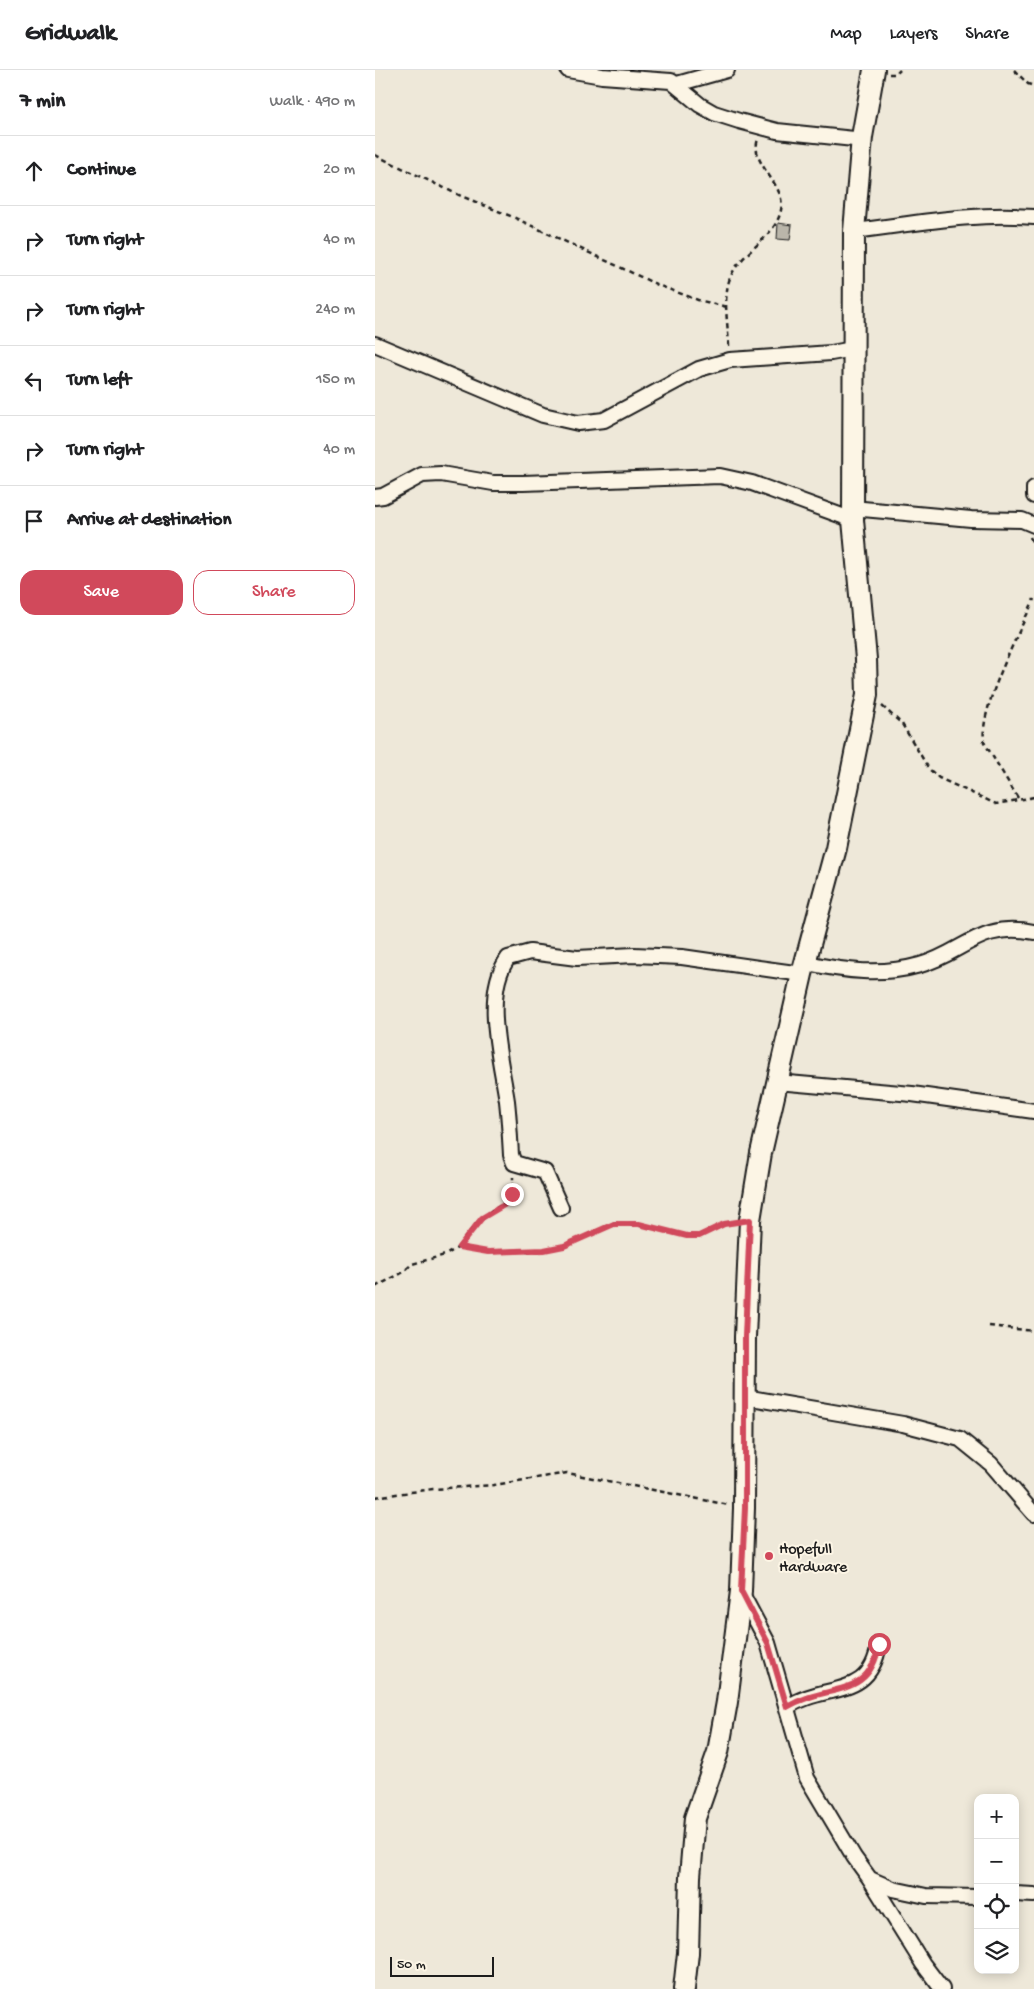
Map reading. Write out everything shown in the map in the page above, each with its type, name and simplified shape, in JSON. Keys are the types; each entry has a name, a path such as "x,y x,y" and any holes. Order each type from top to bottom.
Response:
{"street":[{"path":"568,70 602,76 666,80 677,84 700,105 715,113 762,128 798,135 854,139 862,137"},
{"path":"677,84 727,70"},
{"path":"684,1989 688,1954 690,1877 695,1818 718,1752 727,1702 741,1591 745,1508 745,1337 750,1220 761,1153 836,848 867,695 865,650 852,514 854,232 862,137 874,70"},
{"path":"854,232 951,218 1014,215 1034,217"},
{"path":"375,344 543,415 578,423 604,420 699,369 730,360 831,353 853,349"},
{"path":"375,497 383,496 422,475 441,474 493,483 720,476 753,483 852,514 1022,520 1034,525"},
{"path":"1034,488 1034,496"},
{"path":"561,1208 545,1172 514,1163 495,1022 496,994 500,973 509,958 529,952 577,958 634,955 682,957 871,973 921,965 939,958 983,934 998,931 1034,932"},
{"path":"777,1082 921,1095 1034,1111"},
{"path":"745,1397 903,1424 960,1438 991,1464 1034,1514"},
{"path":"741,1591 768,1643 807,1778 854,1857 870,1879 923,1964 942,1989"},
{"path":"787,1707 805,1697 854,1684 867,1677 874,1667 879,1644"},
{"path":"870,1879 893,1889 926,1896 974,1897"},
{"path":"1019,1894 1034,1895"}],"path":[{"path":"1014,70 1028,84 1034,86"},
{"path":"730,360 727,307 729,280 735,270 776,223 782,209 781,198 756,153 762,128"},
{"path":"375,155 660,286 698,300 727,307"},
{"path":"1018,798 984,742 983,733 994,690 1034,599"},
{"path":"867,695 888,710 902,724 929,769 939,778 996,804 1004,804 1018,798 1034,797"},
{"path":"375,1287 402,1272 412,1264 445,1255 459,1247 482,1218 509,1200 513,1186 514,1163"},
{"path":"459,1247 488,1252 544,1250 564,1246 614,1224 639,1224 687,1236 699,1236 724,1224 750,1220"},
{"path":"989,1326 1034,1331"},
{"path":"375,1497 433,1489 495,1485 567,1473 745,1508"}],"building":[{"path":"778,223 792,225 790,240 777,239"}],"place":[{"name":"Hopefull Hardware","path":"769,1556"}],"route":[{"path":"512,1194 504,1205 482,1218 459,1247 469,1247 488,1252 544,1250 564,1246 614,1224 639,1224 693,1237 707,1234 724,1224 750,1220 745,1337 745,1508 741,1591 768,1643 787,1707 799,1700 831,1690 846,1688 867,1677 874,1667 879,1644"}]}
